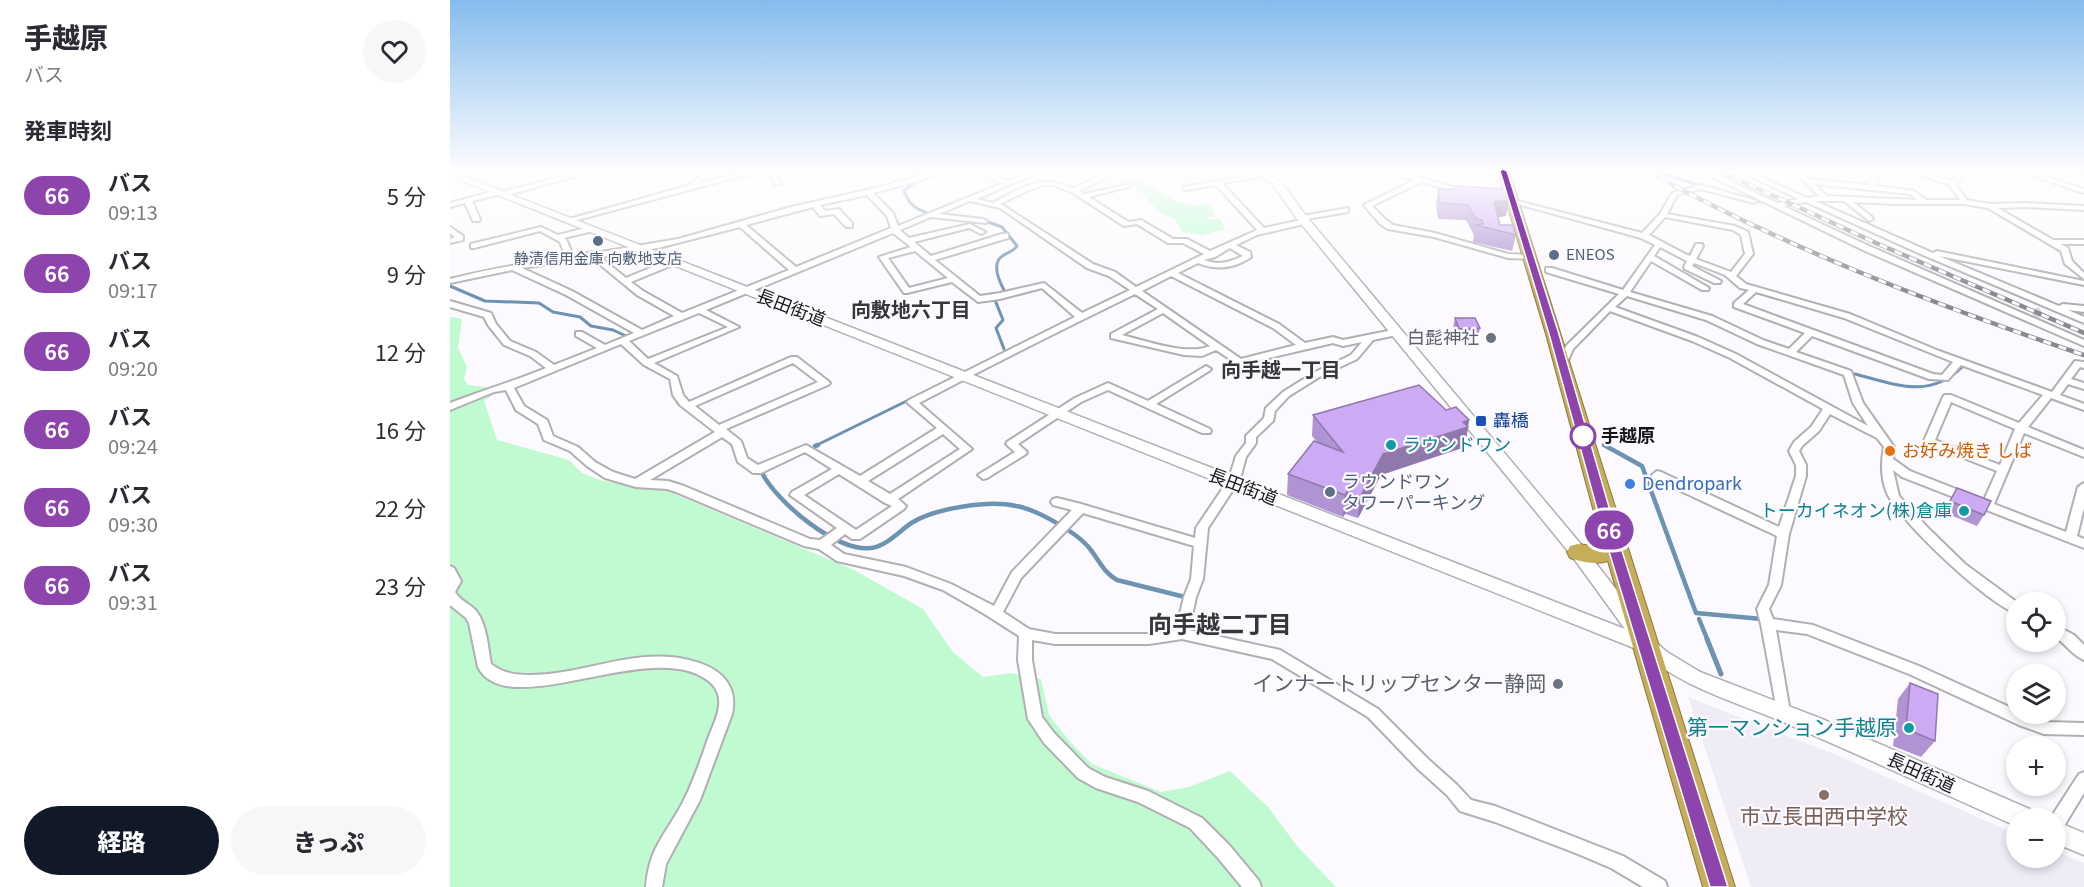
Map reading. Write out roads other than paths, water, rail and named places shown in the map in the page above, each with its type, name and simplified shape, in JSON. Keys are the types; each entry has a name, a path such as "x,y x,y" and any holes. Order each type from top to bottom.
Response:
{"highway":[{"path":"1510,212 1530,257 1612,538 1719,887"},
{"path":"1578,552 1590,556 1603,555 1609,552 1612,538"}],"main road":[{"name":"長田街道","path":"551,212 744,291 1646,645 1661,660 1679,672 1783,712 2006,810"},
{"path":"1298,212 1578,552 1623,610 1646,645"},
{"path":"2066,837 2084,844"}],"street":[{"path":"473,212 476,219"},
{"path":"570,220 599,212"},
{"path":"450,281 512,267 592,254 641,249 782,212"},
{"path":"837,212 849,225"},
{"path":"888,212 896,229 978,299 1044,285 1082,318"},
{"path":"450,407 492,390 509,387 935,212"},
{"path":"1009,212 1090,266 1112,274 1239,362 1334,340 1343,344 1398,332"},
{"path":"1109,212 1127,224 1138,222 1171,241 1184,241 1212,255"},
{"path":"1245,212 1262,231"},
{"path":"889,500 967,449 912,402 1011,351 1262,231 1333,212"},
{"path":"1375,212 1391,227 1435,235 1508,256 1530,257"},
{"path":"1553,212 1644,236 1693,261 1733,276 1737,283 1755,290 1839,313 1959,361 2084,407"},
{"path":"1789,212 2029,316 2084,343"},
{"path":"1833,212 2047,308 2084,320"},
{"path":"1861,212 1869,219"},
{"path":"2001,212 2065,250 2068,262 2084,277"},
{"path":"909,241 978,226 931,214"},
{"path":"1644,236 1663,215 1735,228 1745,234 1749,254 1733,276"},
{"path":"740,223 794,270"},
{"path":"450,229 460,238 450,241"},
{"path":"474,246 541,229 564,243 570,258"},
{"path":"557,238 590,229"},
{"path":"930,259 1005,236"},
{"path":"2054,242 2084,242"},
{"path":"1562,364 1569,348 1626,292 1659,244"},
{"path":"1200,261 1213,267 1220,267 1246,257 1247,254 1232,246"},
{"path":"1699,246 1689,267 1717,281"},
{"path":"917,248 883,257 907,291 953,279"},
{"path":"1919,250 2084,283"},
{"path":"592,254 640,293 680,316"},
{"path":"1650,257 1705,288"},
{"path":"625,281 672,262"},
{"path":"512,267 569,293 641,333"},
{"path":"1549,270 1709,318 1791,352 1848,372 1851,388 1862,411 1888,447 1887,460 1892,493 1917,524 1978,582 2006,601"},
{"path":"1173,274 1276,326 1303,346"},
{"path":"2070,281 2084,291"},
{"path":"1755,290 1737,305 1938,379 1945,378 1959,361"},
{"path":"450,304 488,315 492,325 507,342 523,349 553,369"},
{"path":"2047,308 2084,309"},
{"path":"647,363 735,327 698,309"},
{"path":"1609,309 1695,339 1733,356 1882,438"},
{"path":"1164,310 1114,336 1184,352 1202,353 1216,347"},
{"path":"1791,352 1812,332"},
{"path":"579,334 604,348"},
{"path":"1182,634 1190,597 1197,579 1199,543 1207,518 1237,472 1241,456 1251,443 1251,436 1269,419 1270,410 1276,402 1297,386 1354,357 1369,339"},
{"path":"509,387 520,408 543,422 548,438 574,449 598,470 636,483 668,485 680,489 807,543 833,537 856,536 900,507 806,448 757,470 742,460 737,443 687,406 678,395 674,378 647,363 622,340"},
{"path":"636,483 720,431 825,383 794,359 687,406"},
{"path":"1987,506 2001,469 2021,428 2078,363 2084,365"},
{"path":"1150,404 1206,369"},
{"path":"2065,380 2084,386"},
{"path":"984,475 1022,452 1011,444 1078,400 1108,386 1206,431"},
{"path":"2001,469 1929,441 1948,397 2084,454"},
{"path":"1783,712 1768,624 1763,609 1775,585 1784,534 1802,476 1801,465 1794,451 1798,444 1815,429 1829,408"},
{"path":"860,481 943,429"},
{"path":"1887,460 1906,474 2084,544"},
{"path":"839,469 796,495 833,537 841,558 926,578 968,597 1026,634 1055,639 1149,639 1182,634 1275,654 1292,662 1373,713 1466,806 1495,814 1570,842 1617,862 1653,885"},
{"path":"1657,475 1784,534"},
{"path":"2070,539 2084,487"},
{"path":"1058,502 1199,543"},
{"path":"996,614 1016,575 1081,508"},
{"path":"450,571 455,581 450,590"},
{"path":"450,595 451,599 471,614 480,635 485,667 497,677 543,679 567,677 626,663 668,663 703,671 715,678 722,687 727,705 723,719 691,801 656,866 654,887"},
{"path":"1768,624 1808,629 1914,670 2044,728 2084,729"},
{"path":"1026,634 1025,660 1035,719 1049,738 1083,773 1101,783 1142,796 1196,823 1254,887"},
{"path":"2066,637 2084,654"},
{"path":"2066,808 2084,779"}],"waterway":[{"path":"985,221 1002,227 1017,246 1002,256 998,262 998,275 1005,292"},
{"path":"450,286 485,301 539,303 553,312 580,317 591,326 613,330 626,336"},
{"path":"995,300 1003,320 996,328 1004,349"},
{"path":"1855,374 1911,387 1937,383 1950,377 1962,367"},
{"path":"818,445 815,446 927,391"},
{"path":"1606,446 1604,445 1642,466 1696,613 1762,619"},
{"path":"762,473 780,498 809,523 825,534 857,547 877,547 913,522 935,513 963,506 1005,504 1024,508 1067,529 1090,549 1108,573 1117,580 1185,597"},
{"path":"1699,619 1708,641"},
{"path":"1707,639 1721,674"}],"tunnel":[{"path":"2033,315 2043,310"}],"railway":[{"path":"1727,212 1807,250 1916,295 2084,355"},
{"path":"1810,212 2084,333"}],"place":[{"name":"静清信用金庫 向敷地支店","path":"598,241"},
{"name":"ENEOS","path":"1554,255"},
{"name":"白髭神社","path":"1491,338"},
{"name":"轟橋","path":"1481,421"},
{"name":"手越原","path":"1583,436"},
{"name":"ラウンドワン","path":"1391,445"},
{"name":"お好み焼き しば","path":"1890,451"},
{"name":"Dendropark","path":"1630,484"},
{"name":"ラウンドワン タワーパーキング","path":"1330,492"},
{"name":"トーカイネオン(株)倉庫","path":"1964,511"},
{"name":"インナートリップセンター静岡","path":"1558,684"},
{"name":"第一マンション手越原","path":"1909,728"},
{"name":"市立長田西中学校","path":"1824,795"}],"district":[{"name":"向敷地六丁目","path":"911,310"},
{"name":"向手越一丁目","path":"1281,370"},
{"name":"向手越二丁目","path":"1220,625"}]}
